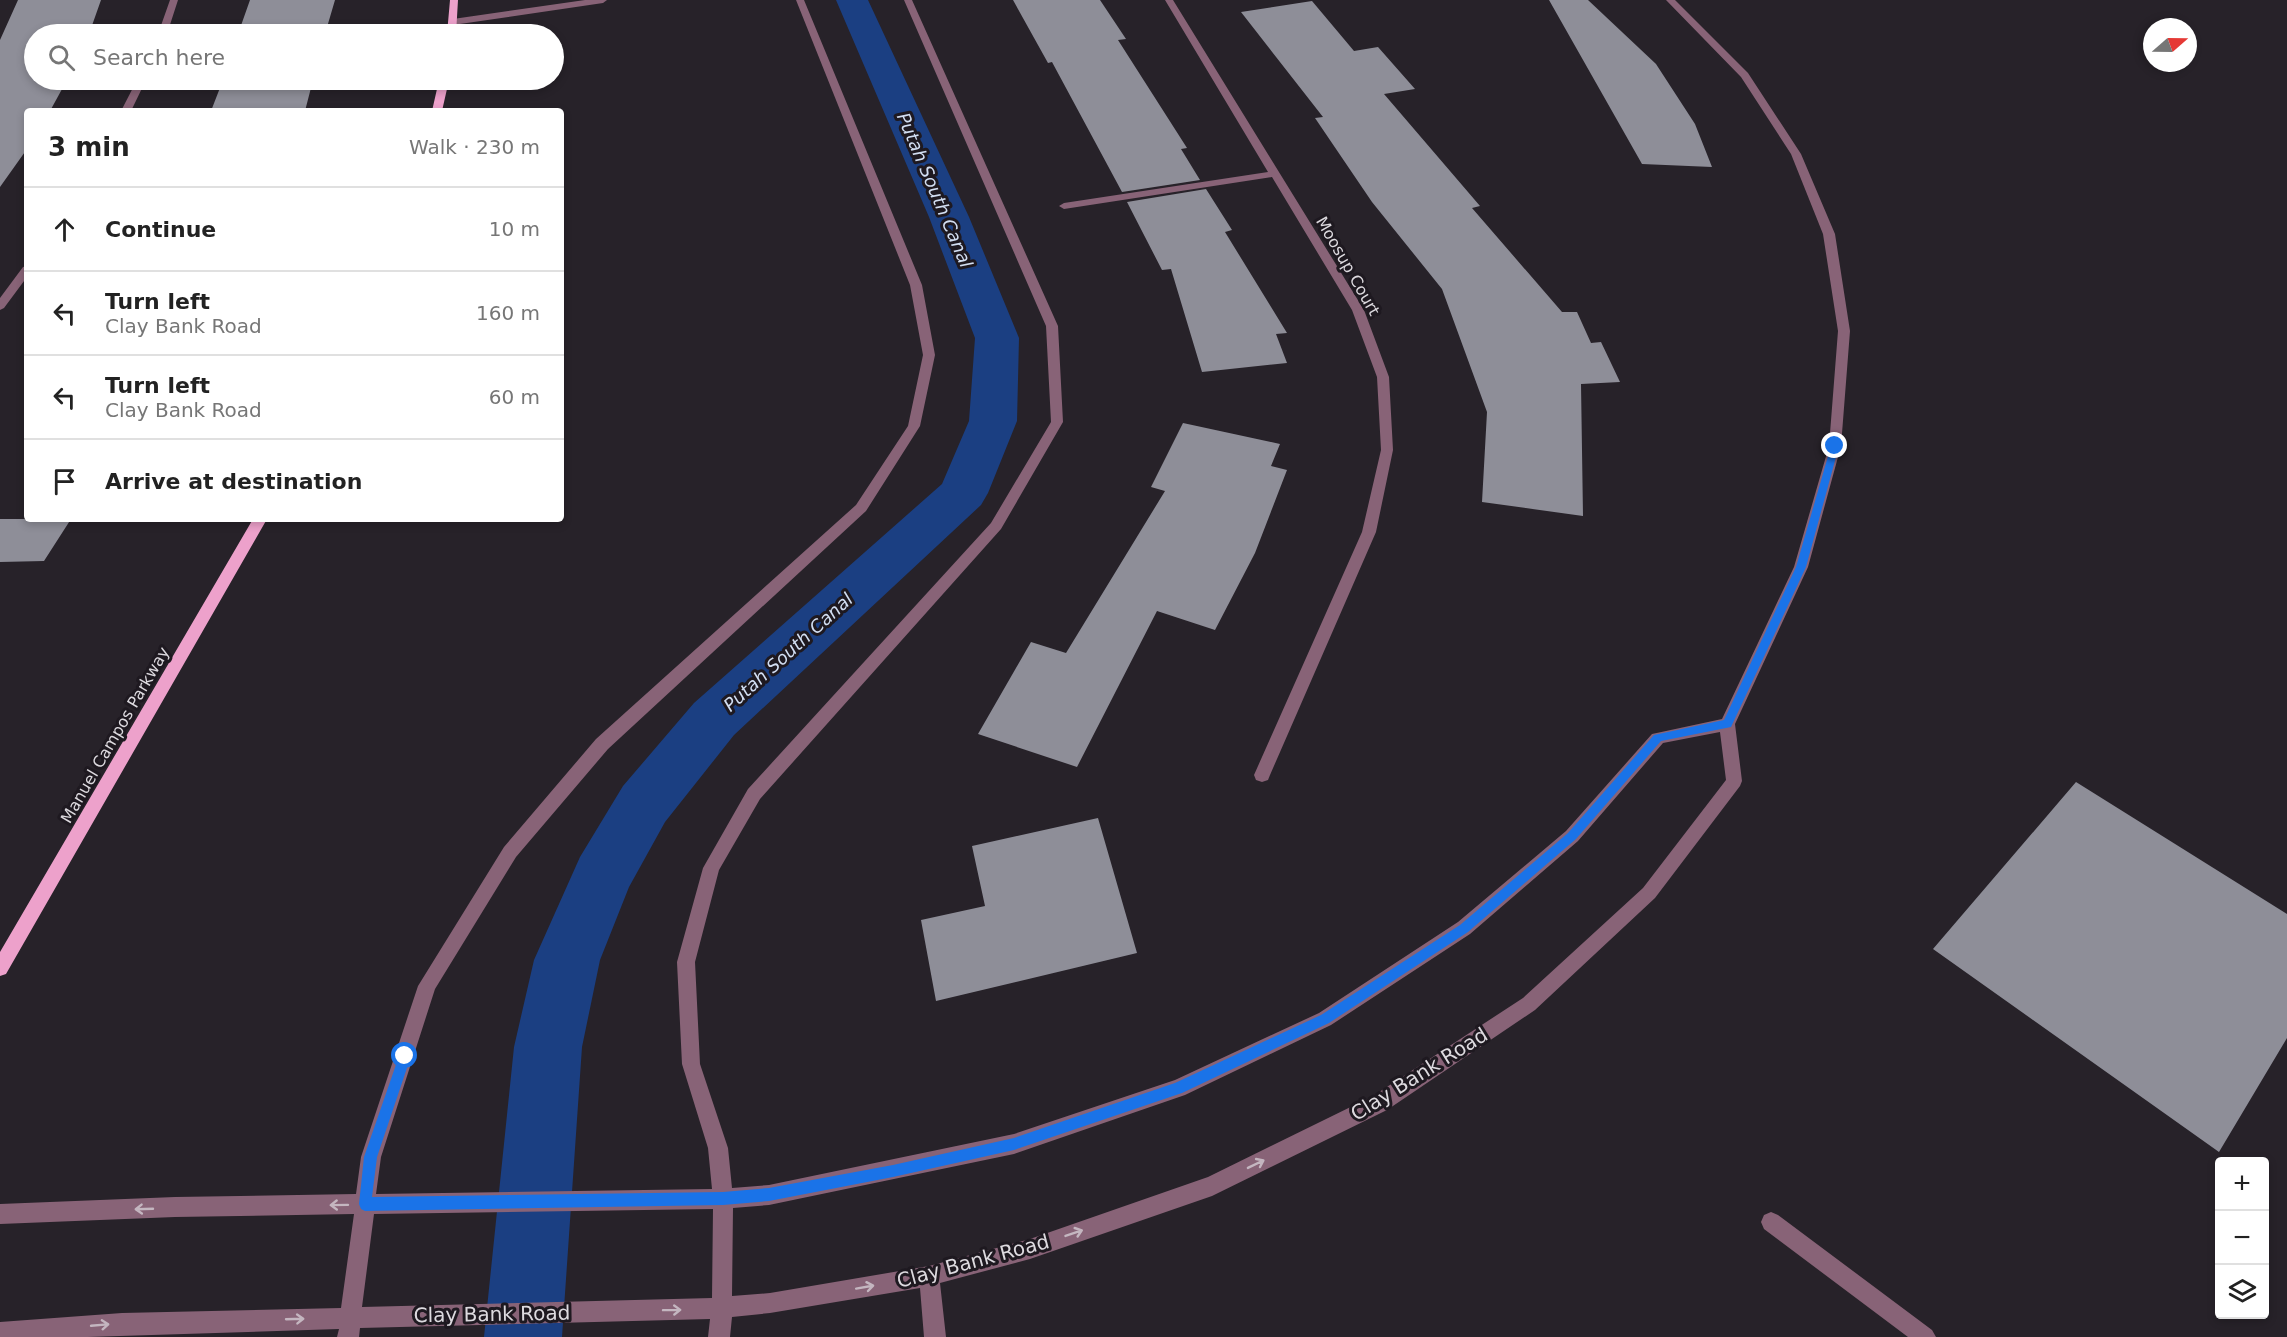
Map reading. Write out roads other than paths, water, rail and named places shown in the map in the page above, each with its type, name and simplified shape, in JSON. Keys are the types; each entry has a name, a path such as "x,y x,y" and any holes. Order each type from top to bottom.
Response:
{"main road":[{"path":"453,22 454,0"},
{"path":"437,108 441,90"},
{"name":"Manuel Campos Parkway","path":"0,968 258,522"}],"street":[{"path":"166,24 174,0"},
{"path":"453,22 603,0"},
{"path":"349,1327 370,1157 427,986 510,852 602,744 861,507 914,426 929,355 916,285 800,0"},
{"path":"719,1337 722,1308 723,1199 718,1148 692,1064 686,962 711,868 754,794 996,526 1057,422 1052,326 908,0"},
{"name":"Moosup Court","path":"1169,0 1358,310 1383,377 1387,450 1369,532 1262,775"},
{"path":"0,1214 365,1204 723,1199 780,1193 1014,1144 1178,1088 1325,1019 1464,928 1572,836 1658,738 1727,724 1801,567 1835,446 1844,331 1829,234 1796,154 1745,75 1670,0"},
{"path":"127,108 136,90"},
{"path":"1064,206 1274,174"},
{"path":"0,306 24,273"},
{"name":"Clay Bank Road","path":"0,1333 122,1324 349,1327 446,1315 722,1308 770,1304 929,1276 1030,1249 1212,1186 1380,1103 1529,1004 1649,893 1734,781 1727,724"},
{"path":"1771,1222 1925,1337"},
{"path":"929,1276 935,1337"}],"waterway":[{"name":"Putah South Canal","path":"523,1337 548,1047 567,960 602,876 644,804 714,719 963,493 993,421 997,338 949,217 852,0"}]}
